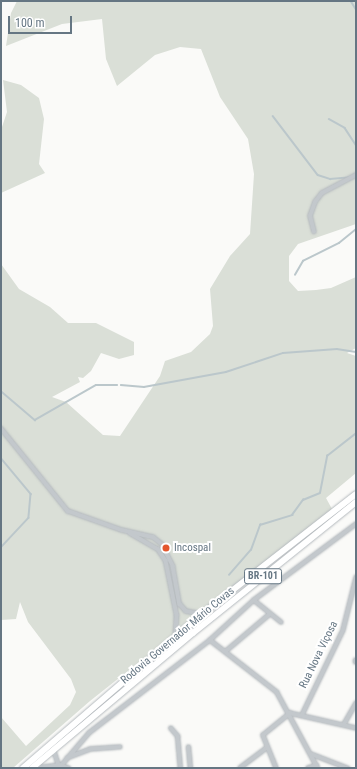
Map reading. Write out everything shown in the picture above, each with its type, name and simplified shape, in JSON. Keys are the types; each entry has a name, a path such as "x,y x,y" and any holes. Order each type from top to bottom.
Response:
{"main road":[{"name":"Rodovia Governador Mário Covas","path":"23,768 202,614 356,494"},
{"name":"Rodovia Governador Mário Covas","path":"32,768 193,632 356,502"}],"street":[{"path":"314,232 310,216 315,202 322,193 356,175"},
{"path":"1,428 68,511 130,532 153,537 162,544 173,566 183,609 202,614"},
{"path":"60,766 90,733 210,640 254,600 356,524"},
{"path":"130,532 158,549 166,560 177,619 174,639"},
{"name":"Rua Nova Viçosa","path":"302,715 343,630 356,578"},
{"path":"254,600 281,622"},
{"path":"226,652 270,614"},
{"path":"210,640 269,685 290,713 317,766 308,768"},
{"path":"344,724 356,702"},
{"path":"276,768 263,735 290,713 344,724 356,728"},
{"path":"171,728 178,736 181,768"},
{"path":"66,758 90,749 120,747"},
{"path":"189,747 191,768"},
{"path":"240,768 267,748"},
{"path":"54,750 60,766"},
{"path":"311,754 348,768"},
{"path":"37,768 60,766 69,768"}],"shaded area":[{"path":"17,1 356,1 356,224 298,244 289,256 289,281 298,291 316,290 331,288 356,277 356,348 347,353 356,356 356,473 326,498 332,509 90,701 13,768 1,768 1,717 26,746 70,705 76,692 71,679 28,622 20,602 16,619 1,620 1,264 19,289 50,307 68,323 96,323 134,342 134,355 119,359 101,353 91,371 83,378 78,377 80,382 52,397 66,402 103,435 120,436 160,376 165,361 191,352 210,334 213,326 210,289 230,256 250,234 254,174 248,139 220,97 201,49 180,47 155,55 117,86 106,59 102,19 62,24 6,46 11,13"},
{"path":"3,80 21,85 39,98 44,119 39,164 45,173 1,193 1,130 7,112"}],"waterway":[{"path":"351,1 356,9"},
{"path":"273,116 318,175 330,179 351,177"},
{"path":"329,119 345,128 356,145"},
{"path":"295,275 303,261 339,243 356,229"},
{"path":"121,385 144,387 226,372 283,353 337,349 356,352"},
{"path":"1,391 35,420 96,385 117,385"},
{"path":"229,575 251,550 260,525 292,515 303,500 320,493 327,456 356,433"},
{"path":"1,458 31,494 29,518 1,548"}],"place":[{"name":"Incospal","path":"166,548"}]}
